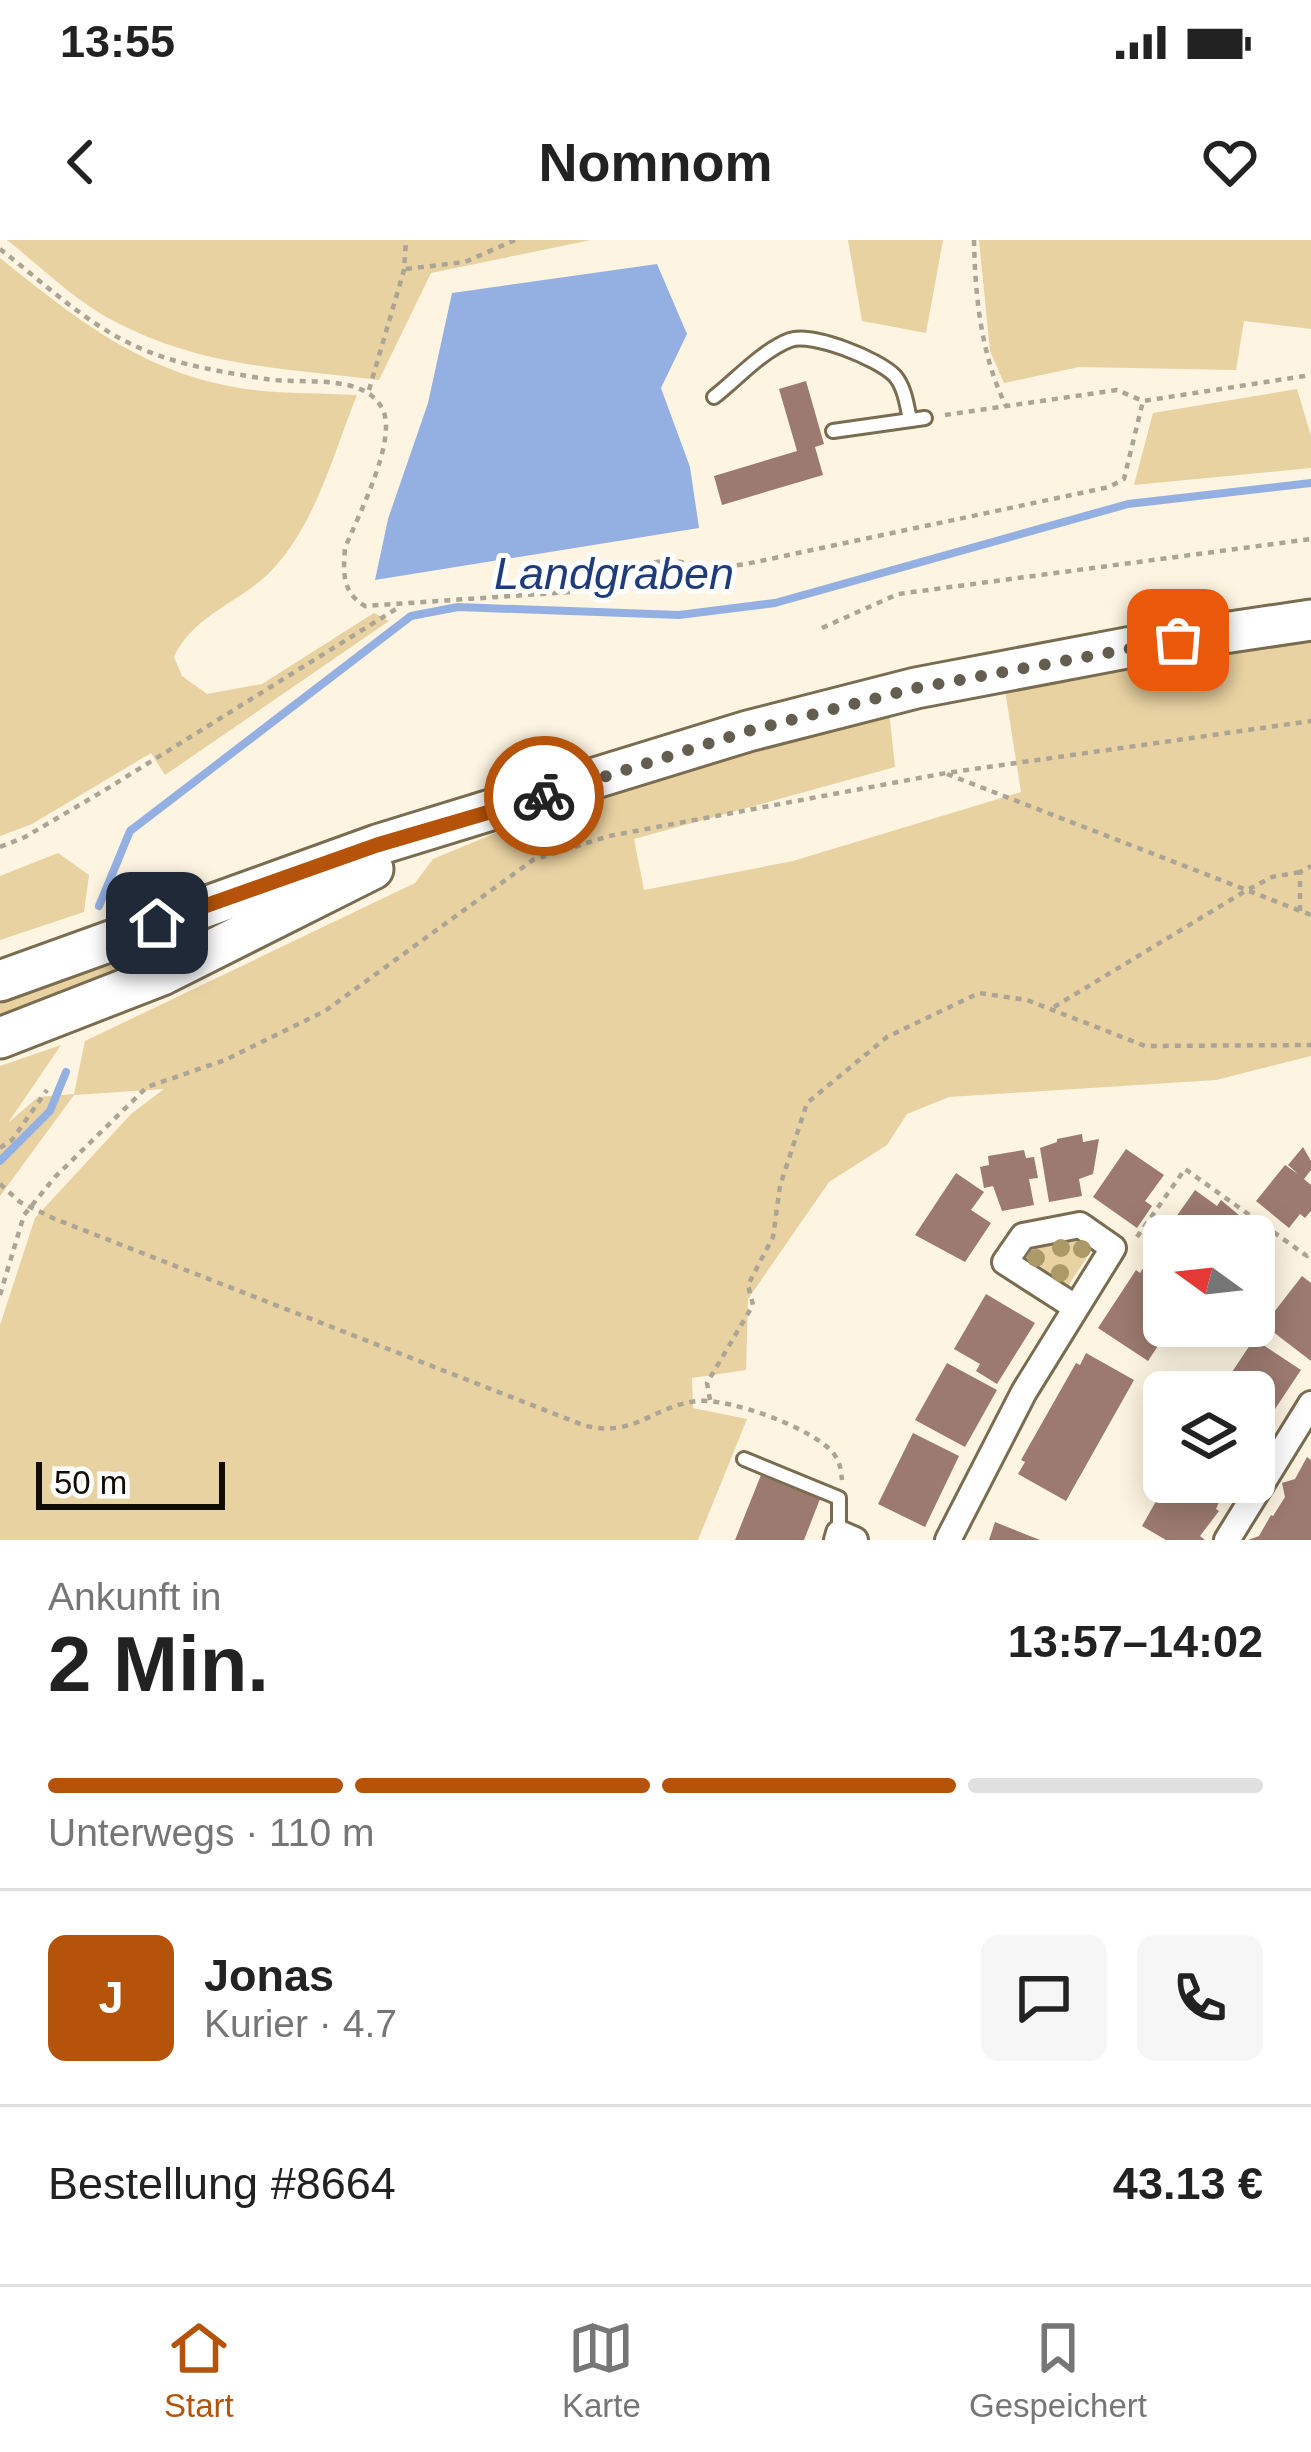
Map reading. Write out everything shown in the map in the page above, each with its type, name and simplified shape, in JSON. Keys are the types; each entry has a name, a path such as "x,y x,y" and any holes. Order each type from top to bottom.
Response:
{"main road":[{"path":"0,980 377,845 748,731 916,688 1137,646 1311,620"},
{"path":"0,1039 162,975 474,818"}],"street":[{"path":"948,1540 992,1450 1113,1248 1080,1225 1023,1236 1005,1262 1075,1306"},
{"path":"1227,1540 1311,1404"}],"lane":[{"path":"714,397 780,345 808,338 886,369 899,382 918,419 833,431"},
{"path":"744,1459 839,1498 844,1538"}],"path":[{"path":"369,390 404,270 406,240"},
{"path":"404,270 465,262 512,240"},
{"path":"974,240 983,344 991,376 1006,406"},
{"path":"0,249 92,321 140,349 197,367 369,390 385,414 387,428 345,548 345,584 353,599 365,606 585,591 644,564 669,560 716,568 746,564 1108,487 1124,479 1129,469 1143,401"},
{"path":"918,419 1117,390 1143,401 1311,375"},
{"path":"822,628 898,594 1311,539"},
{"path":"0,847 105,790 402,605"},
{"path":"0,1295 24,1214 147,1087 225,1060 325,1011 533,860 609,836 946,773 1311,721"},
{"path":"946,773 1311,915"},
{"path":"1052,1009 1247,890 1311,866"},
{"path":"1300,872 1300,911"},
{"path":"710,1400 707,1383 753,1305 748,1285 773,1237 780,1186 807,1103 887,1037 979,993 1027,1000 1145,1046 1311,1045"},
{"path":"0,1148 12,1140 47,1090"},
{"path":"1113,1248 1124,1256 1185,1169 1307,1256 1311,1252"},
{"path":"3,1187 29,1208 583,1425 625,1429 670,1407 710,1400 749,1409 827,1448 842,1473 839,1498"}],"shaded area":[{"path":"7,240 591,240 431,273 379,380 241,363 143,335 83,302"},
{"path":"848,240 943,240 926,333 862,321"},
{"path":"979,240 1311,240 1311,329 1244,321 1236,370 1079,367 1004,383 990,351"},
{"path":"0,258 117,343 181,373 254,390 357,395 300,532 271,571 182,643 174,657 182,676 207,694 262,684 374,613 389,621 165,775 151,753 32,824 0,836"},
{"path":"1297,389 1311,436 1311,468 1134,485 1153,413"},
{"path":"1311,639 1311,1056 1216,1080 949,1097 907,1114 887,1145 829,1182 748,1299 746,1370 692,1378 693,1408 747,1419 698,1540 0,1540 0,1325 35,1218 131,1114 164,1089 74,1095 0,1196 0,1066 61,1045 8,1123 38,1097 74,1094 85,1041 415,883 433,859 599,790 889,711 895,767 634,839 644,890 793,861 1021,792 1004,684"},
{"path":"58,853 89,875 84,912 0,940 0,876"},
{"path":"187,937 191,948 0,1024 0,1004"},
{"path":"1078,1237 1093,1248 1068,1286 1027,1260 1038,1244"}],"water":[{"path":"657,264 687,334 661,388 690,467 699,528 375,580 388,519 428,403 452,293"}],"building":[{"path":"806,381 824,444 815,447 823,475 722,505 714,476 797,451 779,389"},
{"path":"1082,1134 1083,1142 1099,1139 1093,1174 1079,1179 1082,1196 1049,1202 1040,1148"},
{"path":"1303,1147 1311,1161 1304,1179 1311,1185 1311,1211 1305,1218 1300,1214 1289,1228 1256,1201 1285,1165 1298,1174 1288,1165"},
{"path":"1126,1149 1164,1175 1145,1201 1152,1206 1137,1228 1093,1197"},
{"path":"1024,1150 1026,1158 1034,1157 1038,1178 1029,1179 1034,1205 1002,1211 993,1186 984,1188 980,1167 989,1165 988,1156"},
{"path":"956,1173 984,1192 971,1210 991,1223 965,1262 915,1235"},
{"path":"1195,1190 1217,1206 1221,1200 1239,1215 1177,1215"},
{"path":"1143,1268 1143,1347 1157,1347 1148,1361 1098,1328 1136,1270 1140,1273"},
{"path":"1302,1276 1311,1283 1311,1361 1275,1333 1275,1311"},
{"path":"986,1294 1035,1323 997,1384 976,1371 980,1364 954,1349"},
{"path":"1249,1347 1266,1347 1301,1370 1275,1409 1275,1371 1233,1371"},
{"path":"1086,1353 1134,1380 1066,1501 1018,1474 1025,1462 1021,1460"},
{"path":"947,1363 997,1390 965,1447 915,1420"},
{"path":"913,1433 959,1456 925,1527 878,1504"},
{"path":"1307,1457 1311,1460 1311,1540 1248,1540 1259,1536 1285,1497 1282,1483 1295,1479"},
{"path":"761,1475 820,1499 804,1540 735,1540"},
{"path":"1155,1503 1219,1503 1219,1511 1200,1536 1205,1540 1166,1540 1142,1526"},
{"path":"995,1522 1040,1540 989,1540"}],"waterway":[{"name":"Landgraben","path":"99,906 130,831 411,616 458,607 679,615 775,603 1128,504 1311,483"},
{"name":"Landgraben","path":"0,1161 50,1111 66,1072"}],"way so far":[{"path":"544,796 748,731 916,688 1178,640"}],"route":[{"path":"157,923 377,845 544,796"}]}
